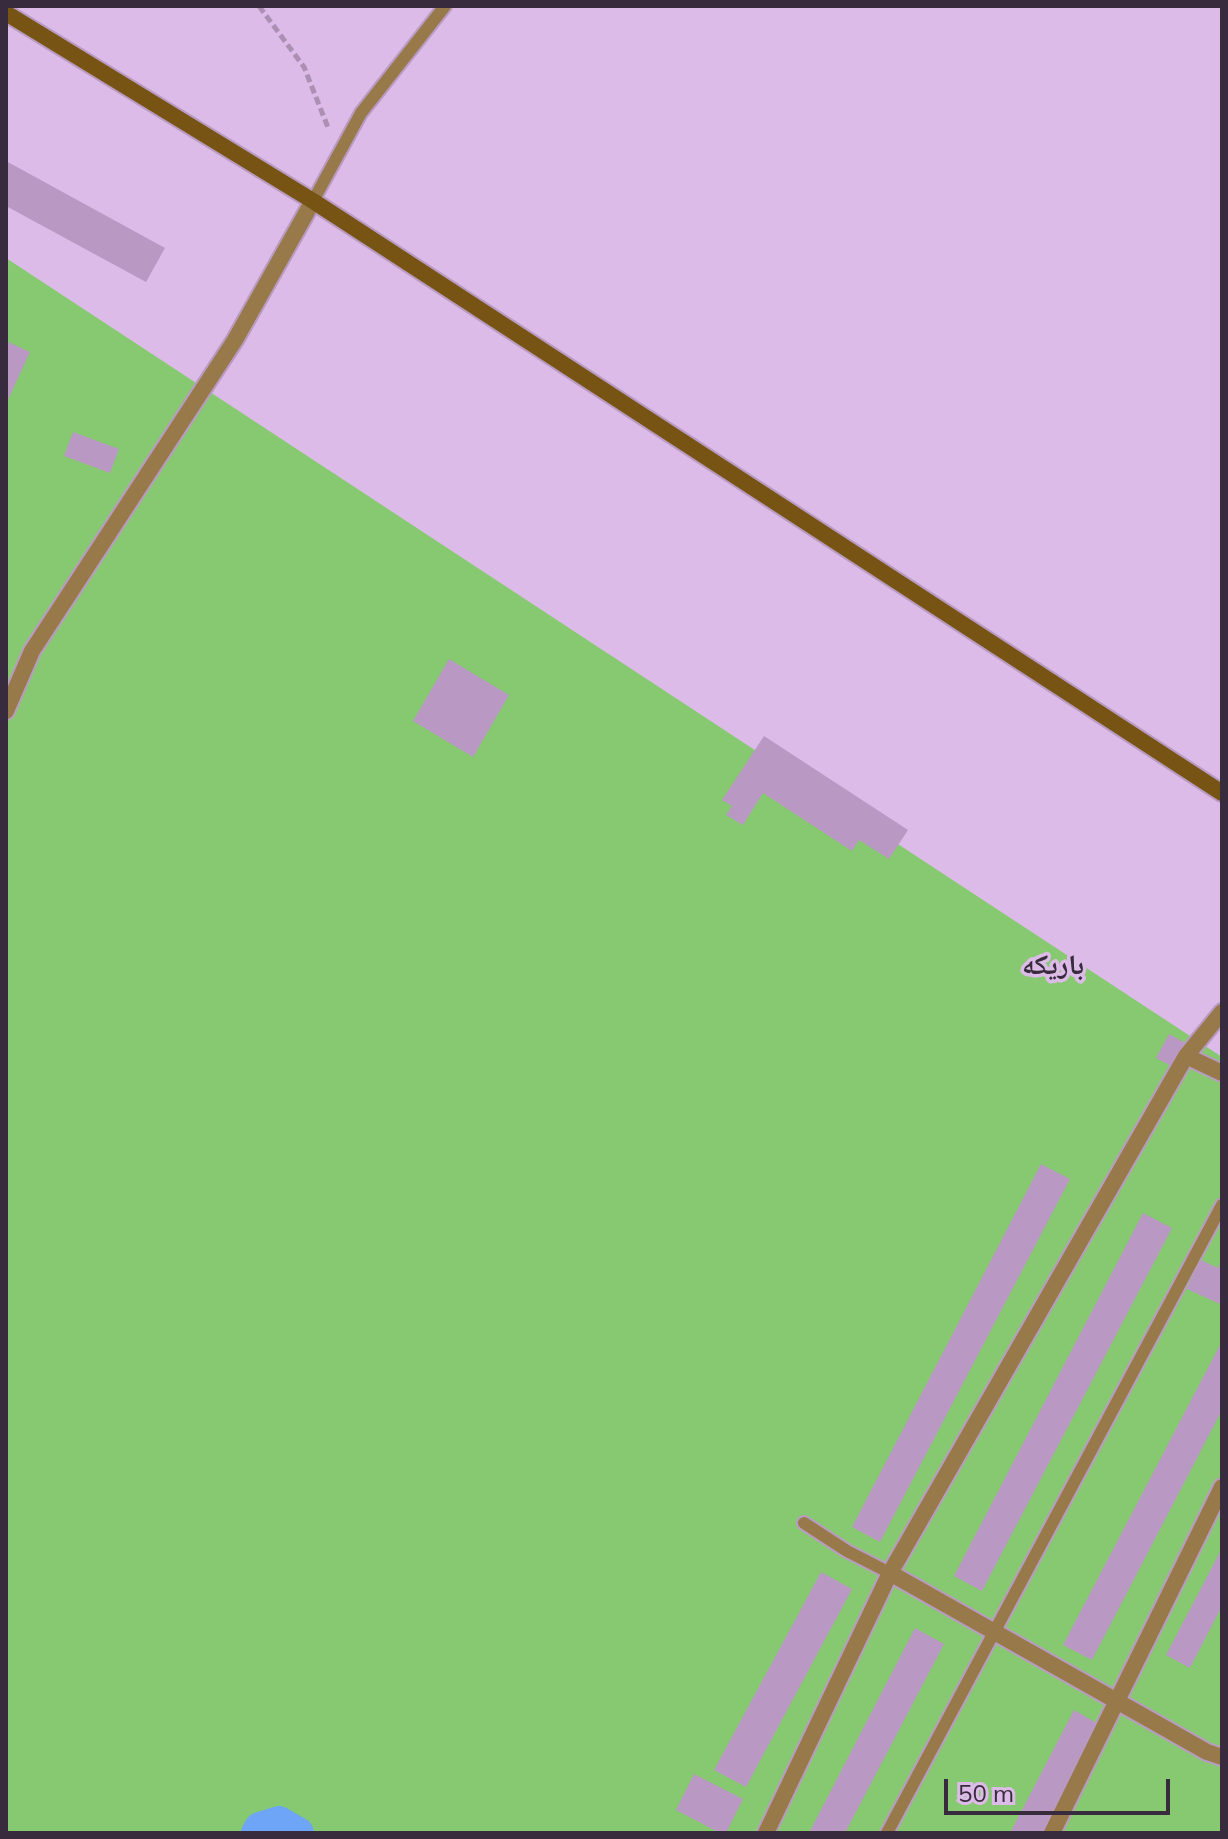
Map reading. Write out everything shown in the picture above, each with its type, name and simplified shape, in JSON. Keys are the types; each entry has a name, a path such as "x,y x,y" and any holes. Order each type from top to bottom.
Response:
{"main road":[{"path":"6,13 313,201 1222,793"}],"street":[{"path":"6,711 32,651 235,340 313,201"},
{"path":"766,1833 890,1573 1186,1056 1222,1012"},
{"path":"1186,1056 1222,1073"},
{"path":"1052,1833 1222,1487"},
{"path":"890,1573 1207,1752 1222,1757"}],"lane":[{"path":"313,201 361,113 445,6"},
{"path":"887,1833 1222,1205"},
{"path":"804,1523 847,1551 890,1573"}],"path":[{"path":"259,6 304,67 330,133"}],"green space":[{"path":"6,258 1222,1057 1222,1833 6,1833"}],"building":[{"path":"6,161 165,248 146,282 6,206"},
{"path":"6,341 30,352 6,404"},
{"path":"73,432 119,449 110,473 64,456"},
{"path":"449,659 509,695 473,757 413,721"},
{"path":"764,736 908,830 889,859 859,840 852,851 763,793 743,825 726,815 732,806 722,800"},
{"path":"1169,1034 1189,1045 1177,1069 1156,1058"},
{"path":"1041,1164 1070,1179 880,1542 852,1527"},
{"path":"1143,1213 1172,1228 982,1591 954,1576"},
{"path":"1222,1259 1220,1304 1187,1289 1201,1260 1218,1268"},
{"path":"1222,1341 1222,1410 1092,1660 1063,1645"},
{"path":"1222,1548 1222,1606 1190,1668 1166,1655"},
{"path":"821,1572 852,1589 746,1787 714,1770"},
{"path":"915,1628 944,1644 845,1833 809,1833"},
{"path":"1074,1710 1102,1726 1046,1833 1010,1833"},
{"path":"694,1774 743,1799 726,1833 720,1833 676,1810"}],"waterway":[{"path":"257,1833 260,1828 279,1822 298,1833"}],"district":[{"name":"باریکە","path":"1053,966"}]}
